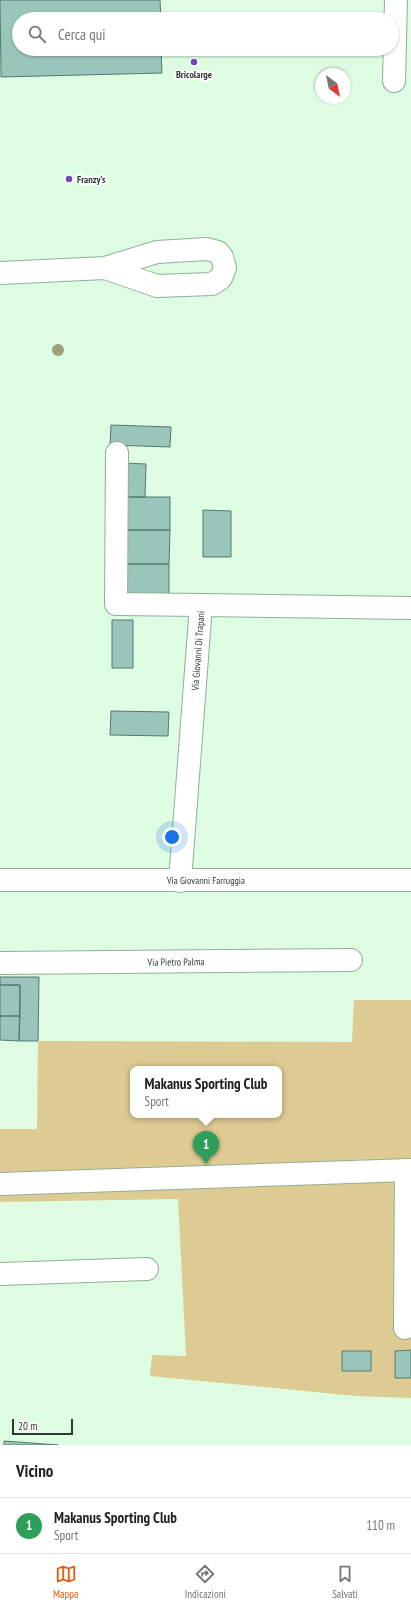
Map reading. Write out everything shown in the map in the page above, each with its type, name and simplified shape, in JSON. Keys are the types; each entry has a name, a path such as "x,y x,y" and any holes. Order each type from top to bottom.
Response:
{"street":[{"path":"396,0 396,12"},
{"path":"394,81 395,56"},
{"path":"0,273 105,268 156,252 213,250 222,257 225,268 221,278 212,284 157,286 105,268"},
{"path":"156,252 157,286"},
{"path":"118,453 116,604 201,605"},
{"name":"Via Giovanni Di Trapani","path":"180,881 201,605 411,608"},
{"name":"Via Giovanni Farruggia","path":"0,880 411,880"},
{"name":"Via Pietro Palma","path":"0,963 352,960"},
{"path":"0,1184 408,1170 405,1328"},
{"path":"0,1274 147,1269"}],"shaded area":[{"path":"354,1000 411,1000 411,1398 356,1396 150,1376 152,1355 186,1356 178,1199 0,1202 0,1129 37,1129 38,1041 352,1042"}],"building":[{"path":"0,0 160,0 161,12 12,12 12,56 161,56 162,73 1,77"},
{"path":"111,425 171,427 170,447 110,445"},
{"path":"124,463 146,464 145,497 124,497"},
{"path":"124,497 170,497 170,530 123,530"},
{"path":"203,510 231,511 231,557 203,557"},
{"path":"123,530 170,530 169,564 123,564"},
{"path":"123,564 169,564 169,596 122,595"},
{"path":"112,620 133,620 133,668 112,668"},
{"path":"111,711 169,712 168,736 110,735"},
{"path":"0,977 39,977 38,1041 19,1041 20,985 0,985"},
{"path":"0,985 20,985 20,1016 0,1016"},
{"path":"0,1016 20,1016 19,1041 0,1040"},
{"path":"411,1350 411,1378 395,1378 395,1351"},
{"path":"342,1351 371,1351 371,1371 342,1371"},
{"path":"4,1441 58,1445 4,1445"}],"place":[{"name":"Bricolarge","path":"194,62"},
{"name":"Franzy's","path":"69,179"},
{"name":"Makanus Sporting Club","path":"206,1164"}]}
